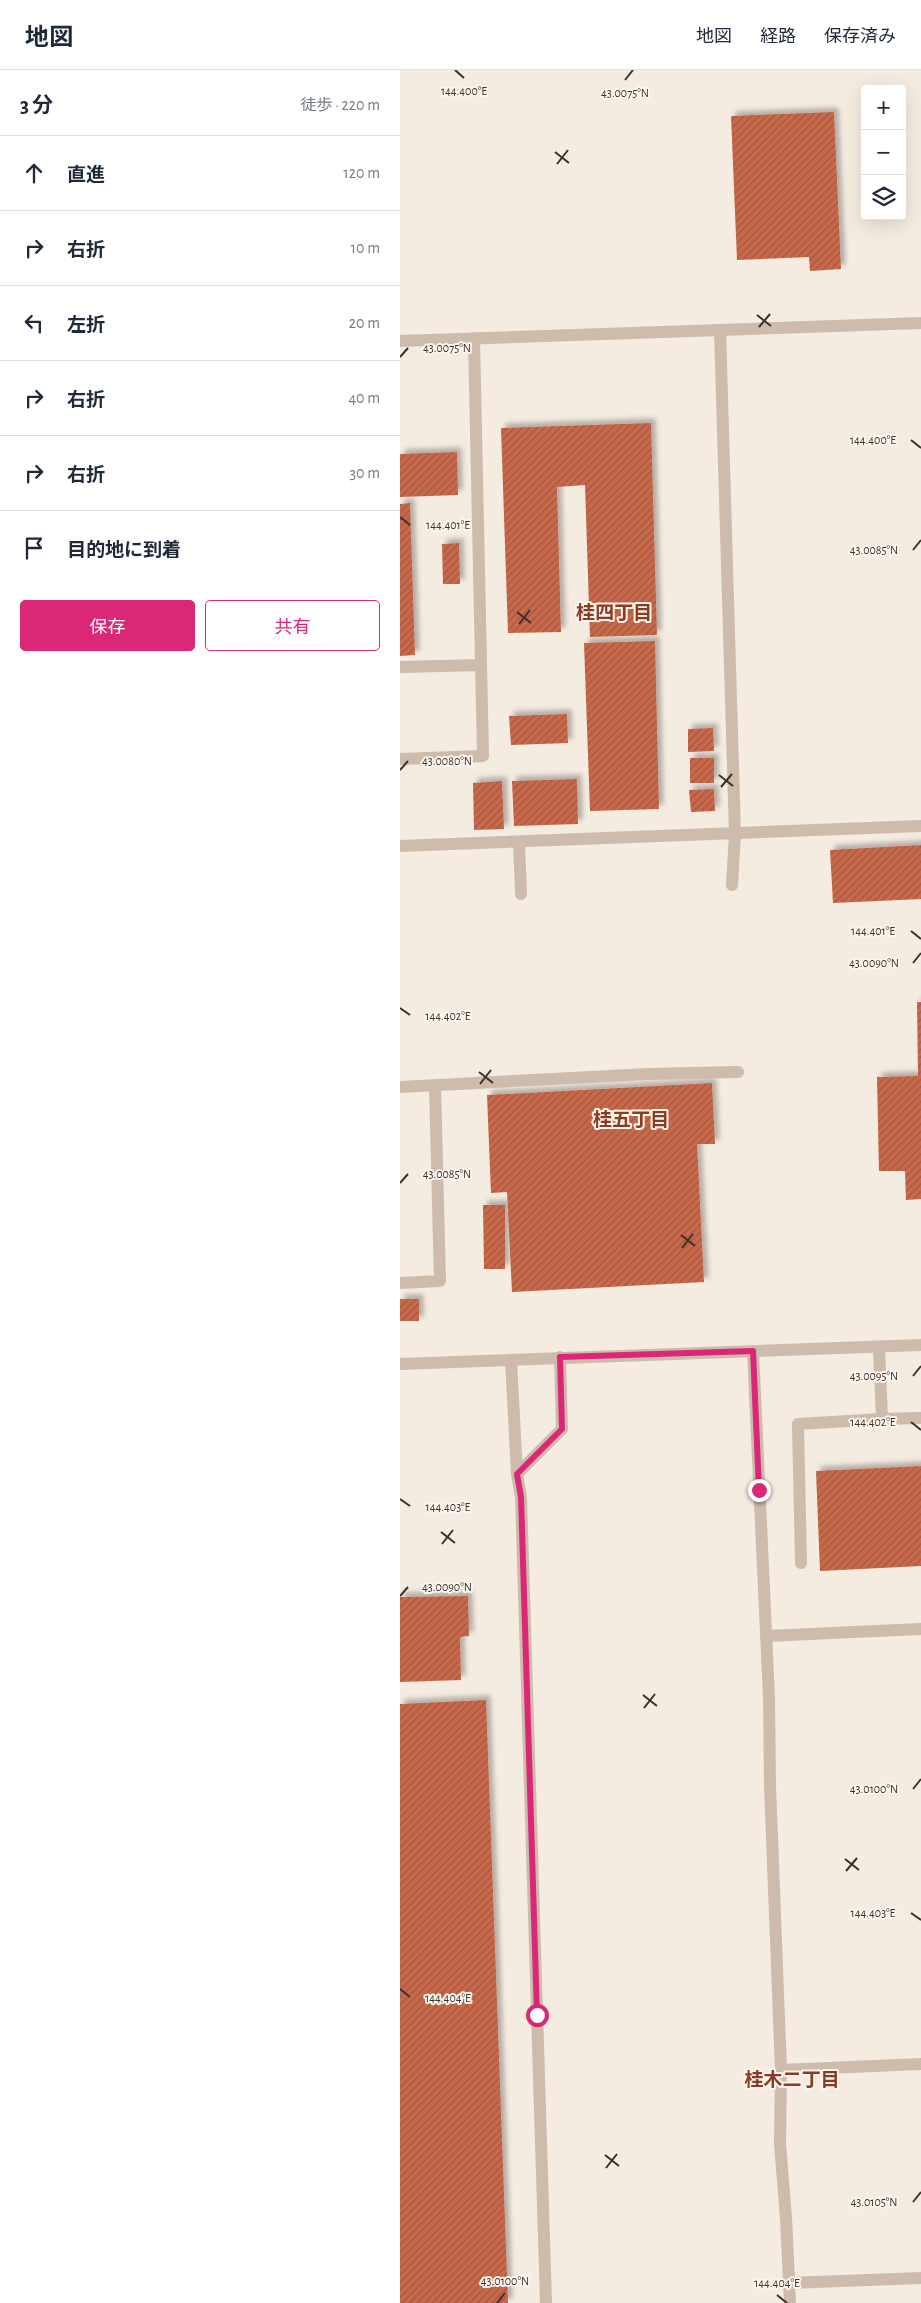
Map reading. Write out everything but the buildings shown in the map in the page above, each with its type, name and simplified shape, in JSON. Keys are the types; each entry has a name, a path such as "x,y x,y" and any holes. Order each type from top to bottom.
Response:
{"street":[{"path":"400,340 921,323"},
{"path":"720,330 735,834 732,885"},
{"path":"400,759 483,756 474,338"},
{"path":"400,667 481,665"},
{"path":"400,846 921,826"},
{"path":"519,842 521,894"},
{"path":"400,1087 738,1072"},
{"path":"400,1282 440,1281 435,1086"},
{"path":"400,1364 921,1345"},
{"path":"879,1346 882,1419"},
{"path":"753,1351 766,1636 781,2070 780,2144 790,2303"},
{"path":"517,1474 562,1429 560,1357"},
{"path":"512,1360 517,1474 521,1497 546,2303"},
{"path":"800,1563 798,1424 921,1418"},
{"path":"766,1636 921,1629"},
{"path":"781,2070 921,2064"},
{"path":"789,2283 921,2278"}],"district":[{"name":"桂四丁目","path":"614,612"},
{"name":"桂五丁目","path":"631,1119"},
{"name":"桂木二丁目","path":"792,2079"}],"route":[{"path":"537,2015 521,1497 517,1474 562,1429 560,1357 753,1351 759,1490"}]}
